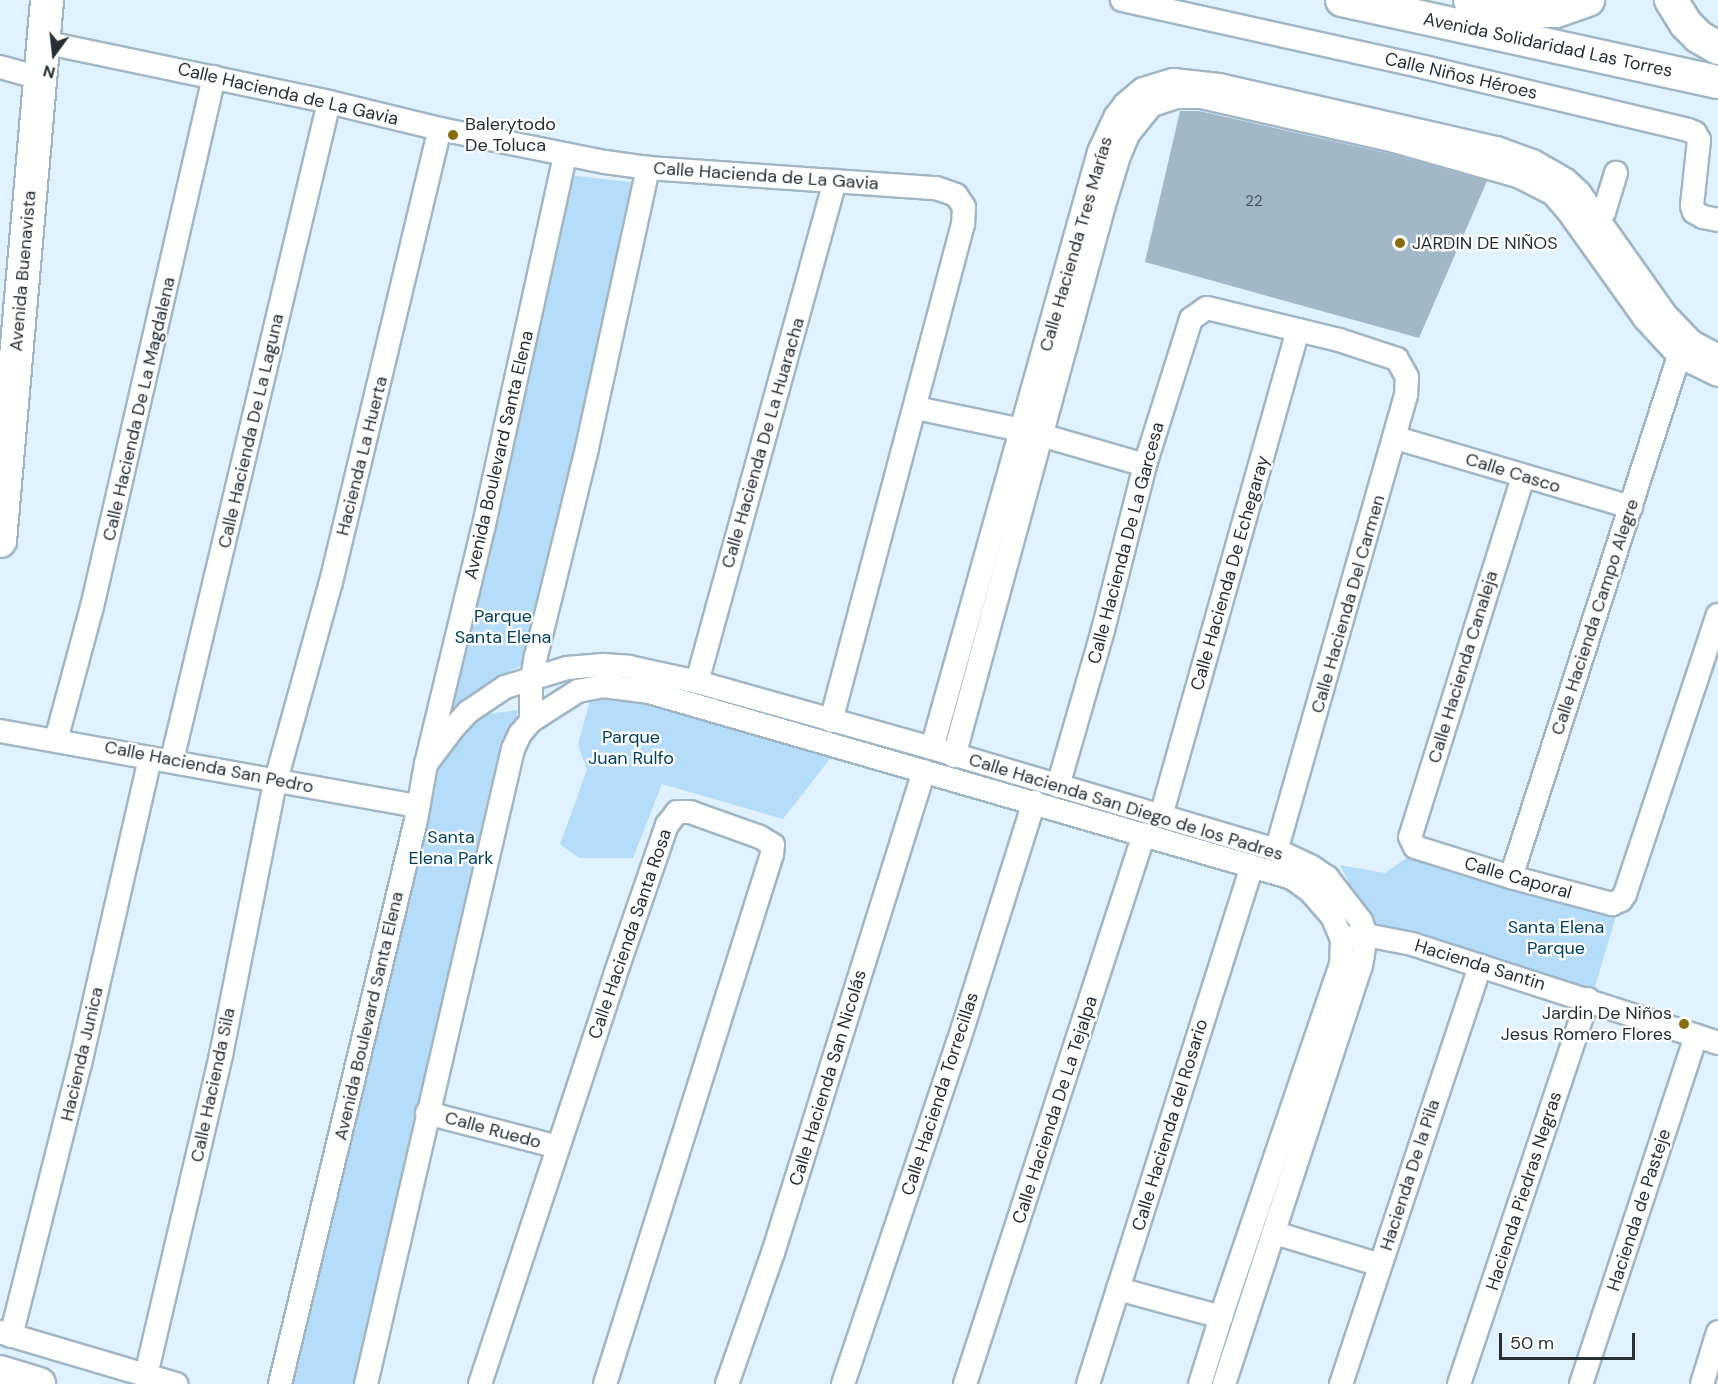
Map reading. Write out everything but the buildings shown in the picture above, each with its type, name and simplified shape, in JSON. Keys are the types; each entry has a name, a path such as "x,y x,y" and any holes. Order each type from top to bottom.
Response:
{"main road":[{"name":"Avenida Buenavista","path":"0,541 8,365 47,0"},
{"name":"Avenida Solidaridad Las Torres","path":"1342,0 1718,82"},
{"path":"1470,0 1529,11 1556,11 1588,0"},
{"path":"1671,0 1686,24 1699,37 1718,48"},
{"path":"0,1372 39,1384"}],"street":[{"name":"Calle Niños Héroes","path":"1122,0 1435,69 1688,130 1695,133 1699,149 1692,206 1694,212 1703,217 1718,220"},
{"name":"Calle Hacienda de La Gavia","path":"43,42 214,77 565,155 648,168 936,188 956,195 964,207 963,224 916,408 831,721"},
{"path":"0,67 40,78"},
{"name":"Calle Hacienda De La Magdalena","path":"56,740 92,607 214,77"},
{"name":"Calle Hacienda Tres Marías","path":"954,756 1003,537 1053,356 1119,156 1147,97 1201,97 1394,141 1518,176 1553,194 1593,227 1666,315 1692,342 1718,356"},
{"name":"Calle Hacienda De La Laguna","path":"172,760 329,102"},
{"name":"Hacienda La Huerta","path":"274,786 331,582 440,129"},
{"name":"Avenida Boulevard Santa Elena","path":"280,1384 417,813 426,764 488,506 565,155"},
{"path":"366,1384 513,749 520,734 531,721 532,678 648,168"},
{"path":"1593,227 1616,173"},
{"name":"Calle Hacienda De La Huaracha","path":"697,682 835,181"},
{"name":"Calle Hacienda Tres Marías","path":"1593,227 1645,319 1679,356 1718,375"},
{"name":"Calle Hacienda De La Garcesa","path":"1058,786 1103,630 1145,465 1185,331 1191,319 1207,308 1298,330"},
{"name":"Calle Hacienda Del Carmen","path":"1276,850 1396,438 1406,395 1407,377 1396,359 1339,340 1298,330"},
{"name":"Calle Hacienda De Echegaray","path":"1161,816 1298,330"},
{"name":"Calle Hacienda Campo Alegre","path":"1511,877 1679,356"},
{"path":"916,408 1031,433 1145,465"},
{"name":"Calle Casco","path":"1396,438 1631,507"},
{"name":"Calle Hacienda Canaleja","path":"1423,850 1415,847 1410,837 1523,477"},
{"name":"Calle Hacienda Tres Marías","path":"932,748 1003,537"},
{"name":"Calle Caporal","path":"1423,850 1612,904 1621,900 1625,894 1718,615"},
{"name":"Calle Hacienda San Diego de los Padres","path":"426,764 453,727 468,712 505,687 567,668 603,665 641,669 697,682 1058,786 1144,834 1292,878 1310,891 1332,916 1342,939"},
{"name":"Calle Hacienda San Diego de los Padres","path":"531,721 578,691 603,686 649,692 1034,802 1110,813 1161,816 1276,850 1312,867 1327,877 1349,903 1366,935"},
{"path":"771,728 776,705"},
{"name":"Calle Hacienda San Pedro","path":"0,731 172,760 221,776"},
{"name":"Calle Hacienda San Pedro","path":"0,746 147,771 221,776 417,813"},
{"name":"Hacienda Junica","path":"5,1334 80,1064 147,771"},
{"name":"Calle Hacienda San Nicolás","path":"728,1384 773,1253 924,771"},
{"name":"Calle Hacienda Sila","path":"146,1375 221,1055 274,786"},
{"name":"Calle Hacienda Torrecillas","path":"843,1384 958,1043 1034,802"},
{"name":"Calle Hacienda Santa Rosa","path":"480,1384 615,975 673,816 677,812 690,812 768,840 773,850 605,1384"},
{"name":"Calle Hacienda De La Tejalpa","path":"965,1384 1144,834"},
{"name":"Calle Hacienda del Rosario","path":"1088,1384 1252,866"},
{"path":"1224,1384 1361,965 1366,935"},
{"name":"Hacienda Santin","path":"1342,939 1366,935 1412,944 1588,999 1718,1043"},
{"path":"1200,1384 1341,964 1342,939"},
{"name":"Hacienda De la Pila","path":"1341,1384 1480,965"},
{"name":"Hacienda Piedras Negras","path":"1459,1384 1588,999"},
{"name":"Hacienda de Pasteje","path":"1581,1384 1696,1036"},
{"name":"Calle Ruedo","path":"427,1113 558,1147"},
{"path":"1282,1140 1304,1145"},
{"path":"1275,1233 1380,1265"},
{"path":"1118,1289 1221,1317"},
{"path":"1701,1384 1718,1332"},
{"path":"5,1334 176,1384"}],"green space":[{"name":"Parque Santa Elena","path":"569,175 638,183 533,659 486,684 440,724"},
{"name":"Parque Juan Rulfo","path":"626,698 836,751 783,819 662,784 633,858 579,858 560,844 587,770 578,745 590,700"},
{"name":"Santa Elena Park","path":"518,710 356,1384 287,1384 434,776 450,742 481,715"},
{"name":"Santa Elena Parque","path":"1411,855 1616,916 1594,990 1368,922 1340,865 1385,873"}],"place":[{"name":"Balerytodo De Toluca","path":"453,135"},
{"name":"JARDIN DE NIÑOS","path":"1400,243"},
{"name":"Jardin De Niños Jesus Romero Flores","path":"1684,1024"}]}
